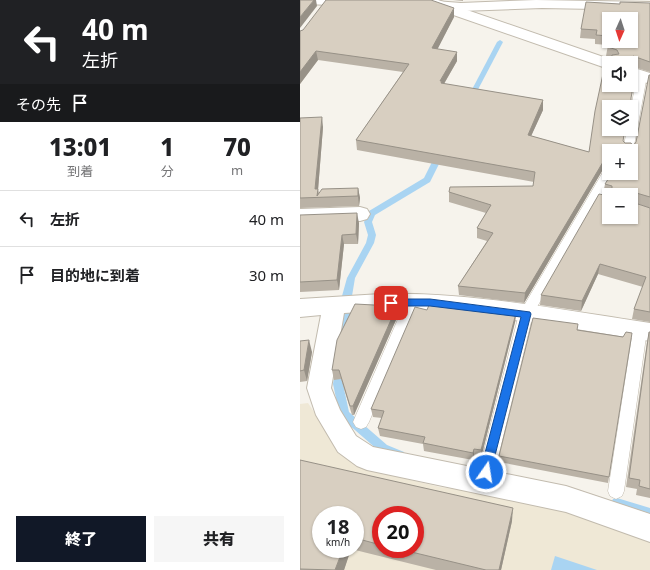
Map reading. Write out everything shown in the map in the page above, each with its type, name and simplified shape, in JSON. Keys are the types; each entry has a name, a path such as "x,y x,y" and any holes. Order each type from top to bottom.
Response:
{"street":[{"path":"305,0 367,2"},
{"path":"422,2 461,7 543,2 650,6"},
{"path":"422,2 602,62"},
{"path":"300,216 360,214"},
{"path":"300,308 334,305 430,303 526,314 645,331"},
{"path":"334,305 319,388 329,415 347,444 367,458 486,472 650,528"}],"lane":[{"path":"319,13 328,1"},
{"path":"629,144 641,75"},
{"path":"486,472 526,314 604,180"},
{"path":"594,197 602,199"},
{"path":"361,422 412,303"},
{"path":"616,491 645,331"}],"shaded area":[{"path":"308,403 343,455 377,472 440,487 546,503 650,537 650,570 300,570 300,404"}],"water":[{"path":"555,556 597,570 551,570"}],"building":[{"path":"300,0 314,0 300,17"},
{"path":"326,0 431,0 454,8 432,48 457,52 440,81 442,81 441,83 543,100 528,135 589,152 595,111 602,79 602,92 632,92 631,100 602,100 602,136 624,136 623,141 625,143 632,144 602,144 602,164 525,293 458,286 493,233 477,228 491,205 449,192 450,187 533,186 535,172 356,140 409,64 316,51 300,72 300,31 303,30"},
{"path":"586,2 620,4 620,2 650,3 650,62 638,58 638,56 612,56 619,54 617,50 611,48 638,48 638,12 602,12 602,35 596,35 597,30 581,29"},
{"path":"650,75 650,197 638,193 638,188 612,188 612,186 605,184 608,180 638,180 638,144 634,144 638,136"},
{"path":"322,117 315,189 318,189 317,196 322,189 358,188 358,196 300,198 300,118"},
{"path":"599,194 602,195 602,224 638,224 638,204 650,208 650,312 634,309 646,277 600,264 582,301 541,295"},
{"path":"357,213 356,234 342,235 337,280 300,282 300,215"},
{"path":"355,304 398,304 353,406 350,406 339,370 332,370 337,340"},
{"path":"429,305 516,313 481,450 474,449 473,453 423,443 425,437 378,428 384,411 371,409 415,307 427,310"},
{"path":"533,318 578,324 577,330 623,337 626,332 632,333 609,477 499,456"},
{"path":"649,332 650,489 639,486 640,480 629,478"},
{"path":"309,340 304,370 300,371 300,341"},
{"path":"300,460 513,508 499,570 486,570 424,555 424,506 372,506 372,543 364,540 364,506 312,506 312,558 340,558 335,570 300,569"}],"waterway":[{"path":"470,99 500,42"},
{"path":"347,296 351,278 370,243 372,235 368,222 372,213 427,180 440,154"},
{"path":"344,335 347,311"},
{"path":"340,367 338,384 344,414 383,448 400,455"},
{"path":"617,503 650,514"}],"route":[{"path":"391,303 430,303 526,314 486,472"}]}
